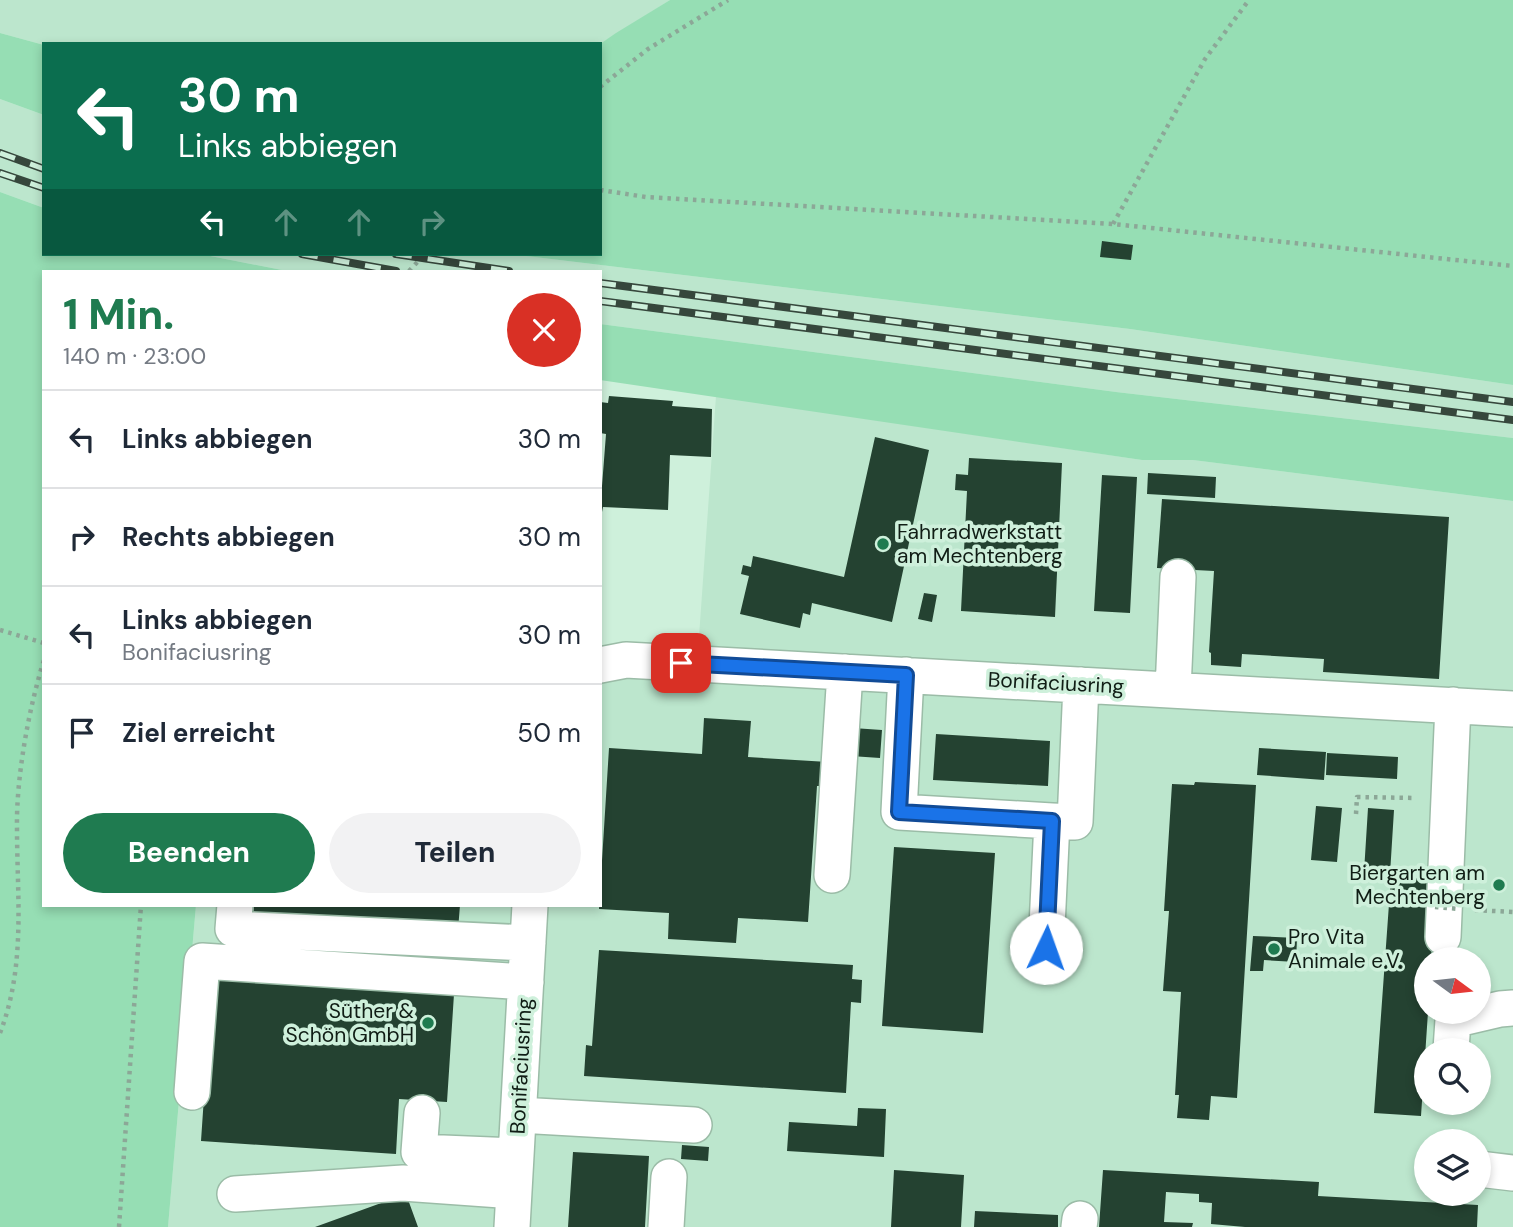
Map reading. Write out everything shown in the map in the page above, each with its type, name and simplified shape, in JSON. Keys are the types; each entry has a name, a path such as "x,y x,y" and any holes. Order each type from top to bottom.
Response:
{"street":[{"path":"1173,690 1178,576"},
{"name":"Bonifaciusring","path":"602,665 626,660 1513,709"},
{"path":"832,875 845,672"},
{"path":"906,675 899,812 1052,821 1075,822 1082,685"},
{"path":"1446,918 1453,705"},
{"path":"1046,948 1052,821"},
{"path":"235,907 233,929 528,943"},
{"name":"Bonifaciusring","path":"512,1227 530,907"},
{"path":"192,1092 202,961 526,982"},
{"path":"1452,1038 1453,1020 1513,1008"},
{"path":"422,1113 419,1152 516,1156"},
{"path":"519,1115 694,1125"},
{"path":"1491,1170 1513,1173"},
{"path":"666,1227 669,1177"},
{"path":"235,1194 403,1183 514,1191"}],"path":[{"path":"602,84 648,49 728,0"},
{"path":"1112,224 1205,59 1249,0"},
{"path":"602,190 646,197 1112,224 1513,266"},
{"path":"409,270 423,256"},
{"path":"0,630 42,642"},
{"path":"0,1033 15,981 20,937 17,827 19,779 42,667"},
{"path":"1356,814 1357,797 1413,799 1450,793"},
{"path":"119,1227 141,907"},
{"path":"1446,918 1513,912"}],"shaded area":[{"path":"0,0 670,0 602,43 42,42 42,44 0,33"},
{"path":"0,99 42,114 42,207 0,192"},
{"path":"210,256 527,256 1130,329 1513,385 1513,438 1116,392 602,324 602,270 282,270"},
{"path":"716,396 1142,460 1193,460 1513,501 1513,1227 168,1227 196,907 602,907 602,670 697,665"}],"green space":[{"path":"670,0 1513,0 1513,385 1130,329 527,256 602,256 602,43"},
{"path":"0,33 42,44 42,114 0,99"},
{"path":"0,192 42,207 42,256 210,256 282,270 42,270 42,907 196,907 168,1227 0,1227"},
{"path":"602,324 1116,392 1513,438 1513,501 1193,460 1142,460 602,380"}],"building":[{"path":"1102,241 1133,245 1131,260 1100,257"},
{"path":"609,396 673,401 672,406 712,409 711,457 670,455 668,510 603,507 602,512 606,434 602,433 602,402 608,403"},
{"path":"875,437 929,450 892,622 812,603 810,615 803,613 800,628 740,614 749,576 741,574 743,565 751,567 753,556 844,577"},
{"path":"969,458 1062,463 1055,617 961,611 967,491 955,490 956,474 968,475"},
{"path":"1148,473 1216,477 1215,498 1147,494"},
{"path":"1102,475 1137,477 1130,613 1094,611"},
{"path":"1162,499 1449,517 1439,679 1323,672 1324,659 1242,654 1241,667 1211,665 1209,652 1214,571 1157,568"},
{"path":"924,593 937,595 932,622 918,619"},
{"path":"704,718 751,721 748,757 828,762 827,786 817,786 808,922 738,918 736,943 668,939 669,913 599,909 602,907 609,748 702,754"},
{"path":"853,728 882,730 880,758 851,756"},
{"path":"936,734 1050,741 1048,786 933,780"},
{"path":"1259,748 1326,752 1324,780 1257,775"},
{"path":"1327,753 1398,757 1397,779 1326,775"},
{"path":"1195,782 1256,785 1237,1098 1211,1096 1209,1120 1177,1118 1179,1095 1175,1095 1181,992 1163,991 1169,911 1164,911 1172,784 1194,785"},
{"path":"1316,806 1342,808 1337,862 1311,860"},
{"path":"1368,808 1394,810 1390,874 1364,872"},
{"path":"894,847 995,853 983,1033 882,1026"},
{"path":"1391,876 1437,880 1432,947 1414,947 1414,1024 1427,1024 1426,1038 1414,1038 1414,1115 1421,1116 1374,1113"},
{"path":"254,907 460,907 458,930 253,916"},
{"name":"Pro Vita Animale e.V.","path":"1253,936 1297,938 1296,962 1264,960 1263,971 1250,971"},
{"path":"599,950 853,965 852,979 862,980 861,1003 851,1002 846,1093 584,1076 586,1045 592,1046"},
{"path":"212,979 454,994 447,1102 399,1099 396,1154 201,1141"},
{"path":"858,1108 886,1109 884,1157 787,1151 789,1122 857,1126"},
{"path":"682,1145 709,1147 708,1161 681,1159"},
{"path":"573,1152 649,1156 645,1227 568,1227"},
{"path":"894,1170 964,1175 961,1227 891,1227"},
{"path":"1103,1170 1319,1182 1318,1196 1414,1201 1414,1206 1478,1206 1477,1227 1245,1227 1211,1224 1212,1203 1199,1202 1199,1194 1166,1192 1164,1222 1193,1223 1192,1227 1099,1227"},
{"path":"406,1194 418,1227 315,1227"},
{"path":"975,1211 1058,1215 1058,1227 974,1227"}],"railway":[{"path":"0,153 42,168"},
{"path":"0,173 42,187"},
{"path":"313,256 390,270"},
{"path":"409,256 502,270"},
{"path":"602,283 1513,402"},
{"path":"602,301 1513,420"}],"place":[{"name":"Fahrradwerkstatt am Mechtenberg","path":"883,544"},
{"name":"Biergarten am Mechtenberg","path":"1499,885"},
{"name":"Pro Vita Animale e.V.","path":"1274,949"},
{"name":"Süther & Schön GmbH","path":"428,1023"}],"route":[{"path":"681,663 906,675 899,812 1052,821 1046,948"}]}
